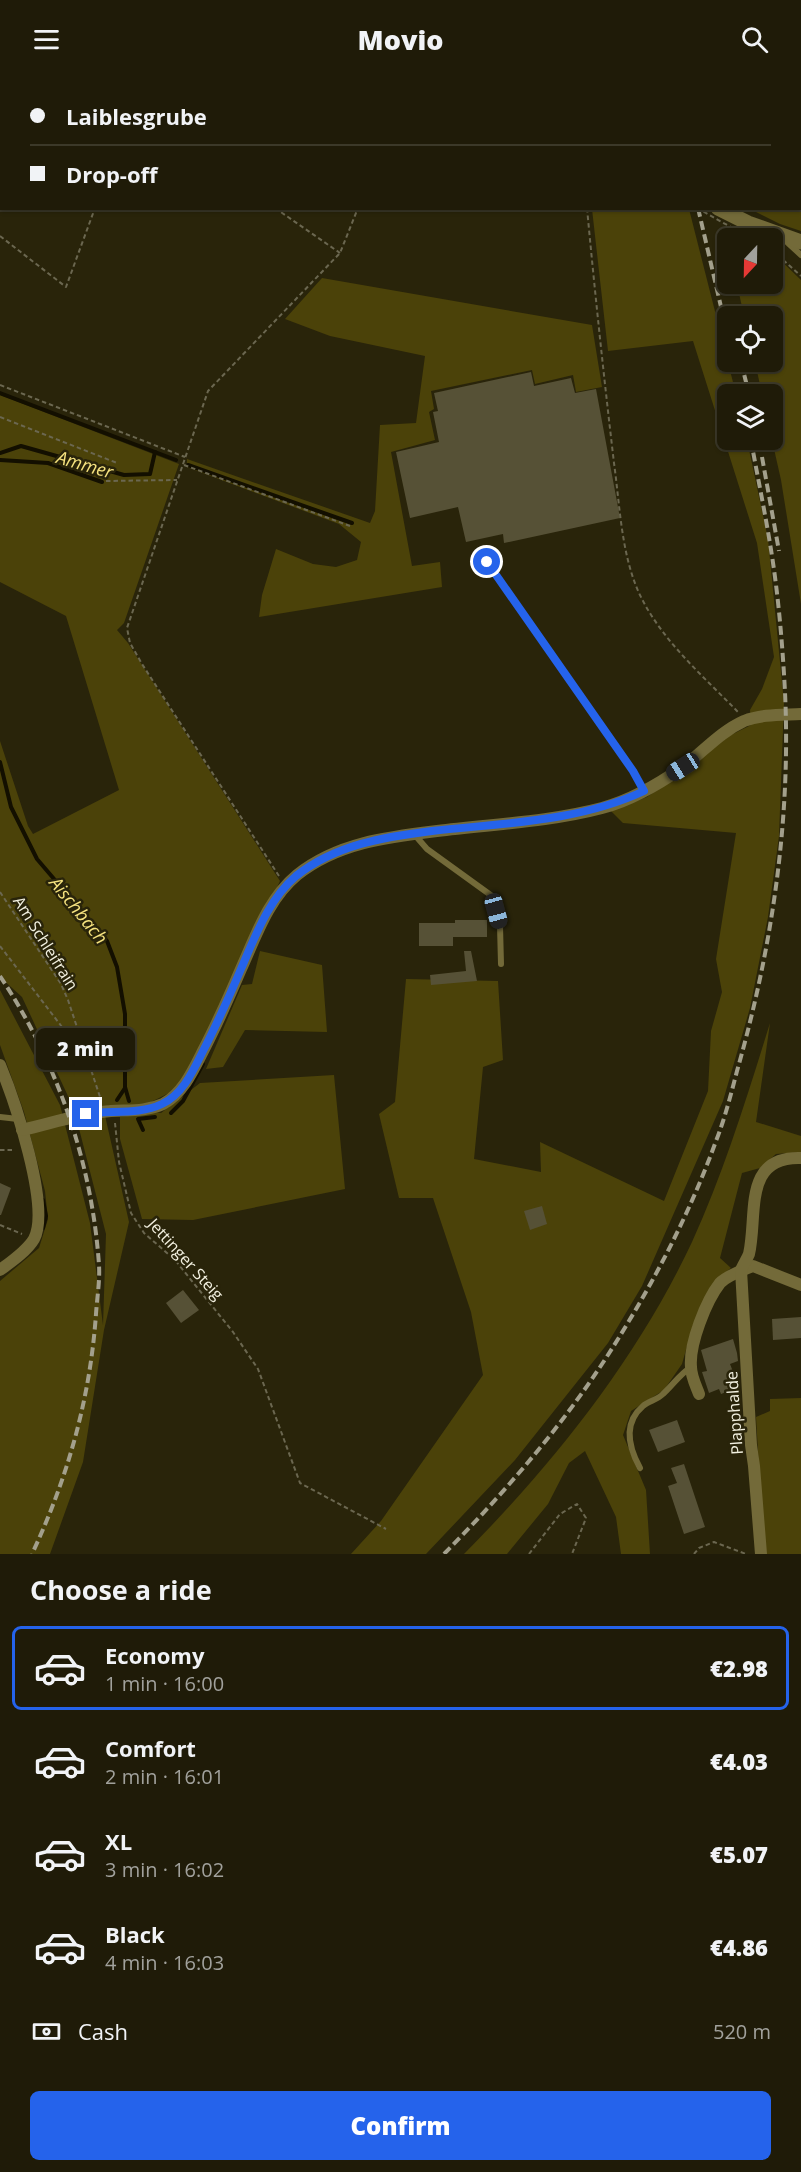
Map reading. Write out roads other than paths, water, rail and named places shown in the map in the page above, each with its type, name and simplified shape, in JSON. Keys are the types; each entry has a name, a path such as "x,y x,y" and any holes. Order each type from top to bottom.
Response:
{"street":[{"path":"721,210 745,228"},
{"path":"783,237 801,242"},
{"path":"20,1124 110,1111 152,1108 164,1103 182,1088 214,1030 265,917 278,895 307,868 343,849 362,843 414,834 603,808 644,791 683,767 726,730 747,720 770,715 801,714"},
{"path":"0,1065 20,1124 34,1178 40,1215 34,1239 14,1260 0,1270"},
{"name":"Plapphalde","path":"760,1554 741,1270 748,1255 758,1183 764,1170 778,1161 801,1158"},
{"path":"741,1270 753,1266 801,1285"},
{"name":"Plapphalde","path":"699,1394 691,1368 693,1341 721,1282 741,1270"}],"lane":[{"path":"783,238 801,255"},
{"path":"487,562 644,791"},
{"path":"414,834 426,849 492,896 500,926 501,964"},
{"path":"0,1117 20,1124"},
{"path":"640,1468 629,1442 634,1419 642,1406 665,1393 680,1375 691,1368"}],"waterway":[{"name":"Ammer","path":"0,393 176,460"},
{"name":"Ammer","path":"0,453 21,446 124,475 150,474 155,452"},
{"name":"Ammer","path":"0,460 48,463 102,482"},
{"name":"Ammer","path":"188,465 352,523"},
{"name":"Aischbach","path":"0,762 11,807 37,859 107,941 117,967 125,1014 125,1087 129,1101"},
{"path":"171,1113 183,1101 203,1064"},
{"name":"Aischbach","path":"117,1100 125,1088"},
{"path":"143,1130 138,1119 155,1117"},
{"path":"43,1200 46,1216 43,1228"}],"railway":[{"path":"698,210 721,306"},
{"path":"744,372 746,384"},
{"path":"444,1554 534,1455 595,1375 613,1347 643,1298 683,1221 706,1168 730,1097 749,1025 769,931 782,836 785,788 785,692 780,620 770,543 753,450"},
{"path":"762,457 779,551"},
{"path":"0,976 39,1043 68,1114 89,1188 99,1265 93,1346 83,1407 56,1496 32,1554"}]}
